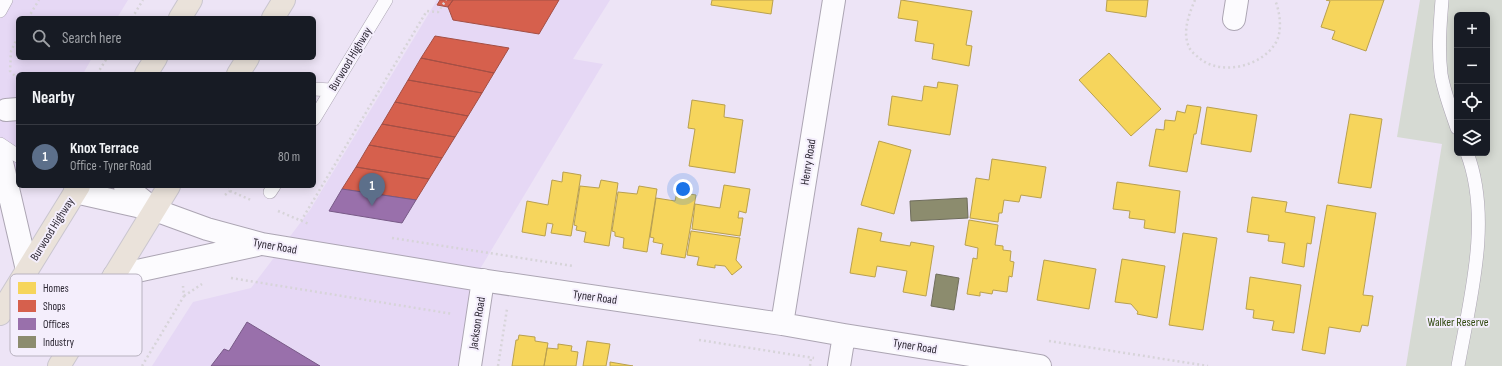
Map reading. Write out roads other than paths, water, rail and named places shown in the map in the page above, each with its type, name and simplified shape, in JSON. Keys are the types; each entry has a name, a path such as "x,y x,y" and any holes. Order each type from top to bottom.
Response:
{"highway":[{"path":"181,16 191,0"},
{"path":"274,16 284,0"},
{"path":"147,72 155,60"},
{"path":"239,72 247,60"},
{"name":"Burwood Highway","path":"25,274 73,188"},
{"path":"115,274 168,188"},
{"name":"Burwood Highway","path":"0,314 10,298"},
{"path":"59,366 65,356"}],"street":[{"name":"Henry Road","path":"782,324 834,0"},
{"path":"0,154 27,270"},
{"name":"Tyner Road","path":"73,188 155,210 207,229 262,244 483,280 782,324 1040,366"},
{"name":"Tyner Road","path":"128,188 155,210"},
{"path":"123,274 262,244"},
{"name":"Jackson Road","path":"470,366 483,280"},
{"path":"839,366 844,335"}],"lane":[{"path":"0,11 6,0"},
{"name":"Burwood Highway","path":"316,116 386,0"},
{"path":"1442,0 1439,28 1441,76 1448,104 1454,120"},
{"path":"316,89 331,90"},
{"path":"0,144 16,155"},
{"path":"1458,366 1472,286 1478,227 1477,198 1472,166 1468,156"}],"place":[{"name":"Knox Terrace","path":"372,206"}],"park label":[{"name":"Walker Reserve","path":"1458,322"}]}
